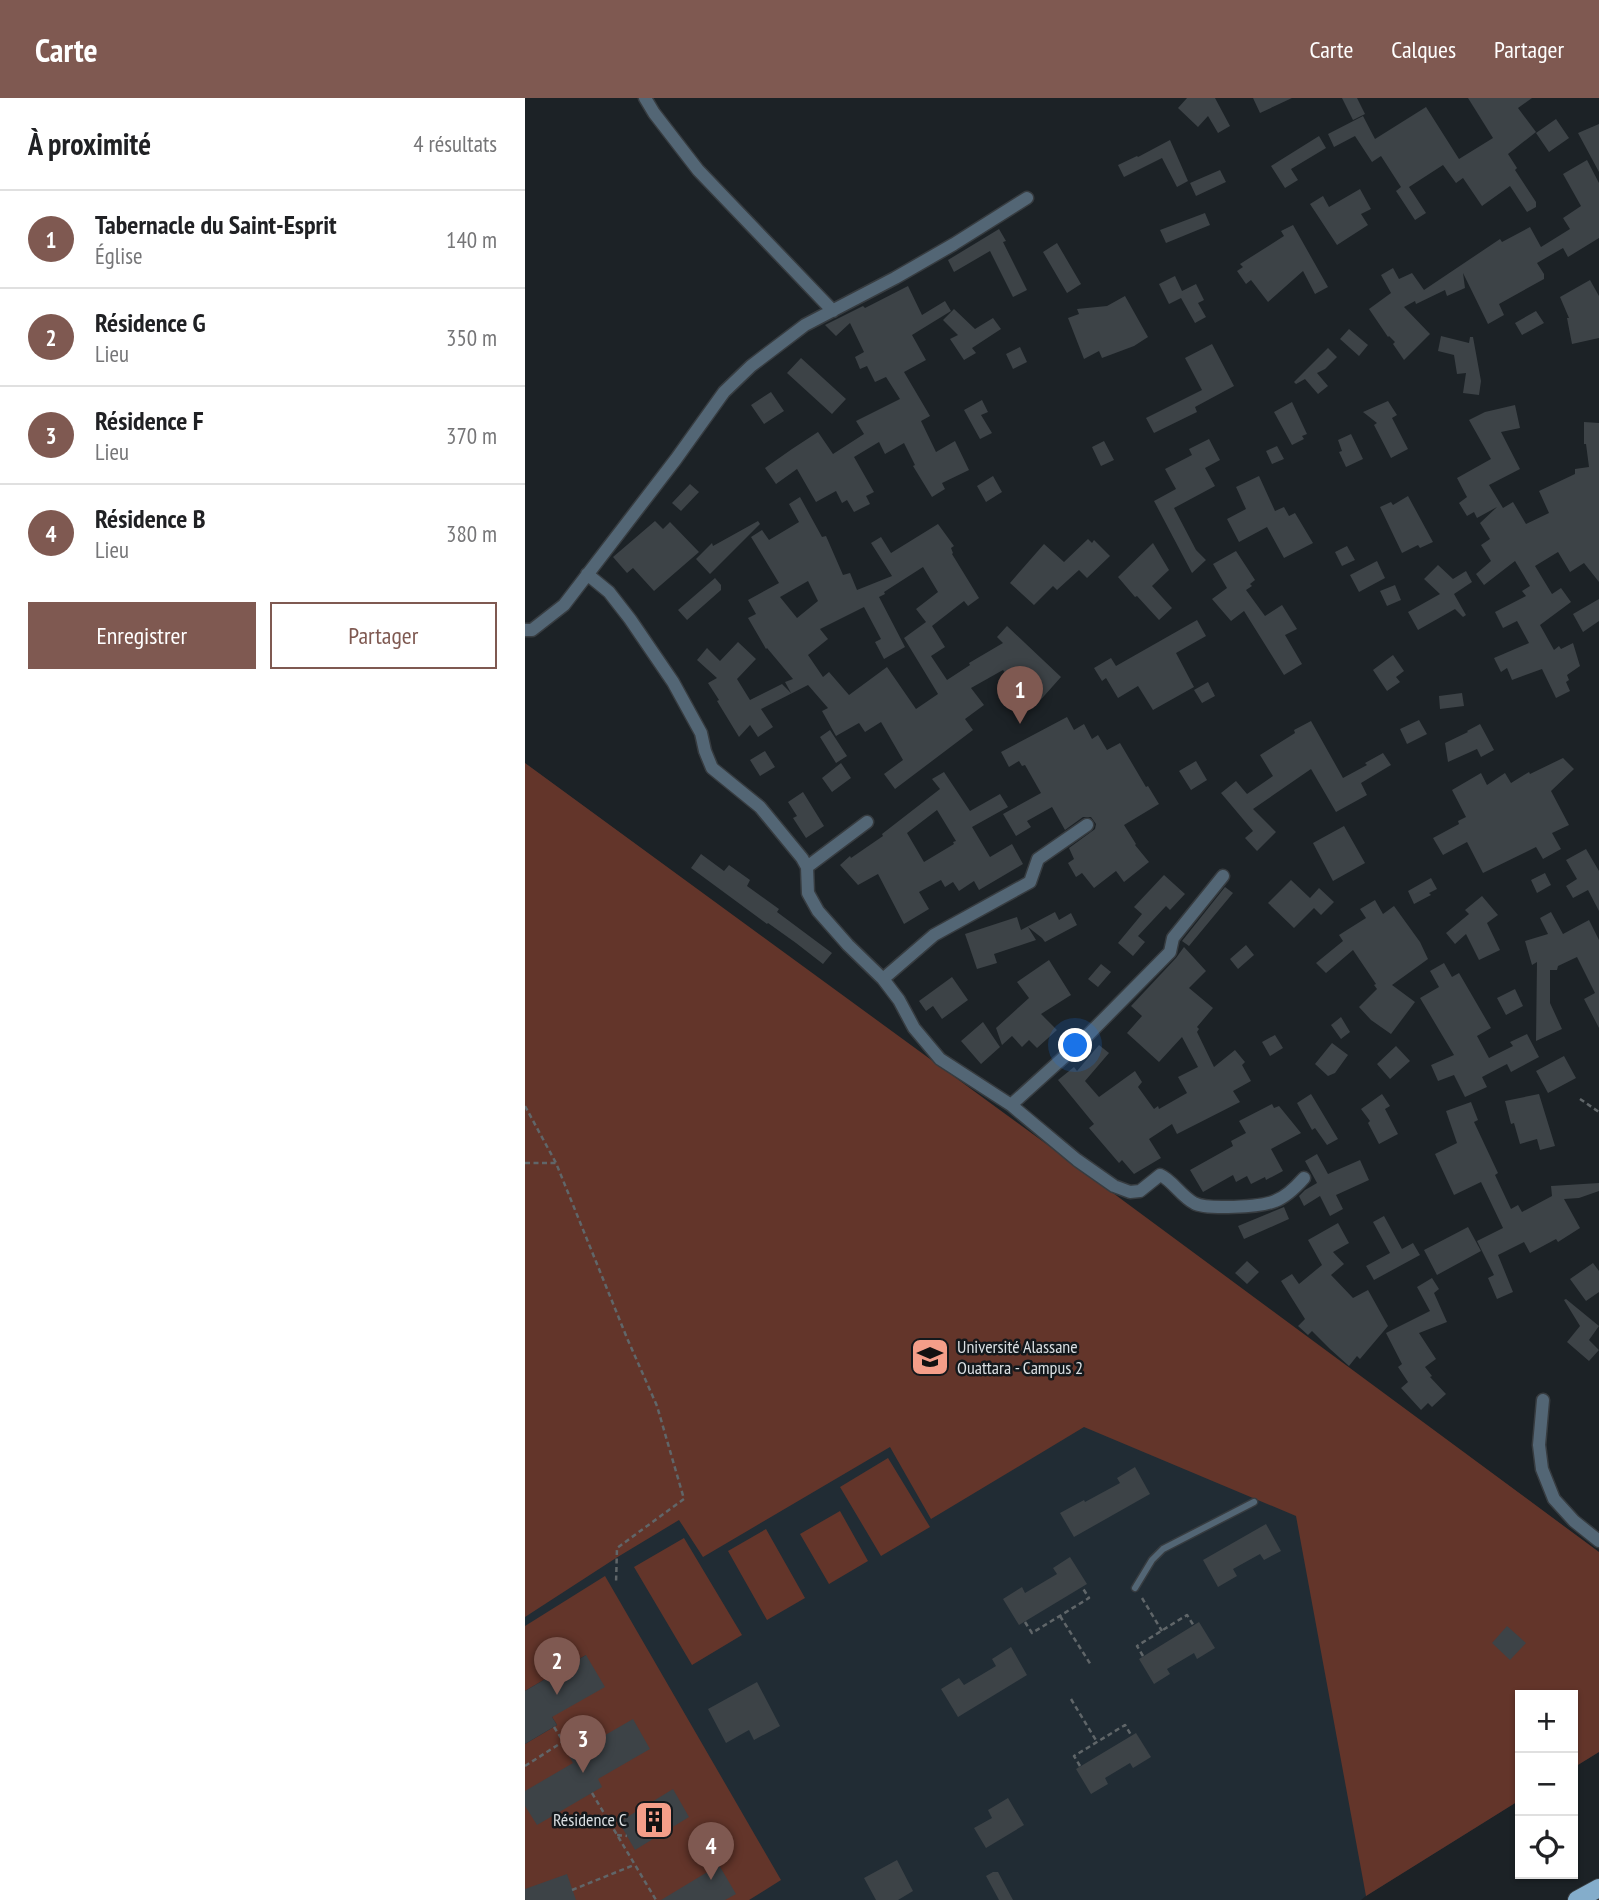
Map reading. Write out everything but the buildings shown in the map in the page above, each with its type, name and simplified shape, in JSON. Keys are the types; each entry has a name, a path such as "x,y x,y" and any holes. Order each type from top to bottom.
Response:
{"main road":[{"path":"1577,1900 1599,1888"}],"street":[{"path":"645,98 698,170 833,311"},
{"path":"525,630 532,630 564,605 724,392 751,366 805,325 930,258 1027,198"},
{"path":"587,574 610,592 673,682 701,733 712,768 759,807 802,858 807,867 809,894 818,911 883,979 899,1000 913,1028 940,1059 1011,1105 1077,1160 1114,1186 1131,1192 1140,1191 1160,1175 1197,1205 1246,1206 1274,1202 1295,1188 1304,1178"},
{"path":"807,867 867,822"},
{"path":"883,979 934,934 1030,882 1038,859 1087,825"},
{"path":"1011,1105 1085,1038 1170,952 1173,938 1223,876"},
{"path":"1543,1400 1539,1445 1542,1469 1554,1499 1574,1521 1599,1541"}],"lane":[{"path":"1135,1588 1152,1560 1163,1549 1254,1502"}],"path":[{"path":"1580,1100 1599,1112"},
{"path":"525,1105 556,1163 657,1406 684,1499 617,1548 616,1584"},
{"path":"525,1163 556,1163"},
{"path":"1025,1622 1032,1633 1060,1616 1089,1598 1082,1587"},
{"path":"1135,1588 1162,1631"},
{"path":"1143,1657 1137,1646 1187,1615 1194,1626"},
{"path":"1060,1616 1091,1665"},
{"path":"1071,1699 1097,1742"},
{"path":"1080,1766 1074,1756 1097,1742 1125,1725 1131,1735"},
{"path":"554,1727 572,1755"},
{"path":"525,1766 564,1741"},
{"path":"592,1793 656,1900"},
{"path":"617,1835 627,1836"},
{"path":"572,1890 635,1864"}],"shaded area":[{"name":"Université Alassane Ouattara - Campus 2","path":"525,763 1599,1552 1599,1752 1578,1765 1578,1690 1515,1690 1515,1803 1361,1900 525,1900"},
{"path":"525,763 1599,1552 1599,1752 1578,1765 1578,1690 1515,1690 1515,1803 1366,1896 1296,1516 1084,1427 931,1519 890,1447 703,1557 679,1520 525,1617"},
{"path":"888,1458 930,1527 881,1556 840,1487"},
{"path":"840,1511 868,1561 829,1584 800,1534"},
{"path":"766,1529 805,1598 767,1620 728,1551"},
{"path":"684,1538 742,1635 692,1665 634,1567"},
{"path":"605,1576 781,1880 749,1900 525,1900 525,1744 557,1725 552,1717 586,1655 525,1691 525,1626"}],"place":[{"name":"Tabernacle du Saint-Esprit","path":"1020,724"},
{"name":"Université Alassane Ouattara - Campus 2","path":"930,1357"},
{"name":"Résidence G","path":"557,1695"},
{"name":"Résidence F","path":"583,1773"},
{"name":"Résidence C","path":"654,1820"},
{"name":"Résidence B","path":"711,1880"}]}
